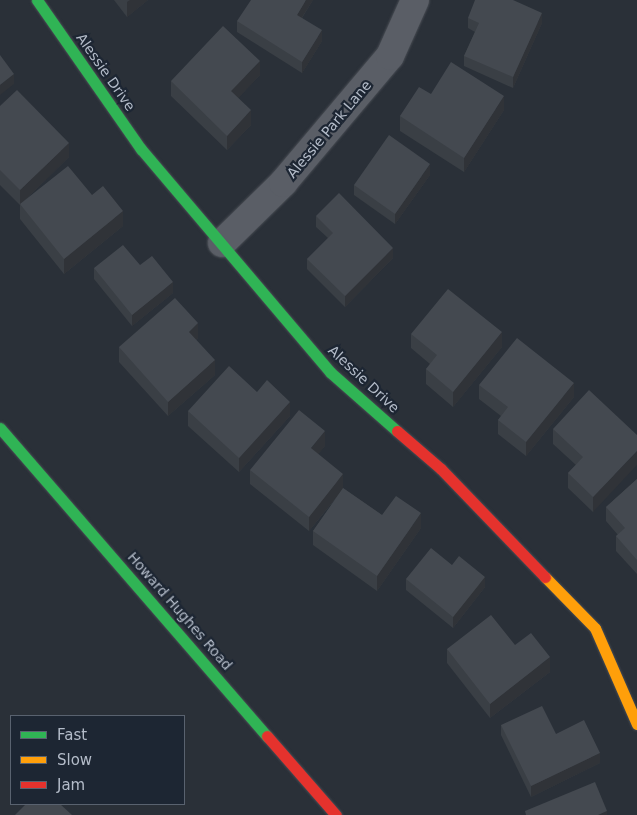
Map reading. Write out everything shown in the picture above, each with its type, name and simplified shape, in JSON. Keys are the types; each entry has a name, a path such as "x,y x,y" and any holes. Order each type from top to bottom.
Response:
{"street":[{"name":"Alessie Drive","path":"37,0 141,149 330,372 440,470 595,628 637,724"},
{"name":"Alessie Park Lane","path":"222,243 283,183 390,56 415,0"},
{"name":"Howard Hughes Road","path":"0,428 40,471 336,815"}],"building":[{"path":"251,0 306,0 297,15 322,30 302,62 237,21"},
{"path":"475,0 513,0 542,13 513,77 464,56 479,23 468,18"},
{"path":"223,26 260,61 231,91 251,110 227,136 171,81"},
{"path":"0,55 14,74 0,85"},
{"path":"451,62 504,96 464,158 400,116 419,87 431,94"},
{"path":"17,90 69,143 20,190 0,170 0,106"},
{"path":"389,135 430,164 395,214 354,185"},
{"path":"68,166 92,195 103,186 123,211 64,259 20,204"},
{"path":"339,193 393,248 345,296 307,259 333,233 316,216"},
{"path":"123,245 140,265 152,256 173,282 132,315 94,268"},
{"path":"448,289 502,332 453,392 426,369 437,355 411,334"},
{"path":"175,298 198,323 189,332 215,360 168,402 119,347"},
{"path":"517,338 574,383 526,442 498,420 508,407 479,385"},
{"path":"229,366 257,392 267,380 290,402 239,458 188,411"},
{"path":"589,390 637,435 637,451 593,497 568,473 583,457 553,429"},
{"path":"299,410 325,431 311,448 343,474 309,517 250,470"},
{"path":"637,479 637,560 616,536 625,528 606,507"},
{"path":"343,488 382,515 396,496 421,513 377,576 313,531"},
{"path":"431,548 452,565 459,556 485,577 453,617 406,579"},
{"path":"491,615 515,645 531,633 550,657 490,704 447,649"},
{"path":"542,706 556,734 584,720 600,753 531,786 501,725"},
{"path":"595,782 607,811 598,815 526,815 525,811"},
{"path":"25,805 61,805 72,815 15,815"}],"traffic: fast":[{"path":"37,0 141,149 330,372 397,431"},
{"path":"0,428 267,736"}],"traffic: slow":[{"path":"545,577 595,628 637,724"}],"traffic: jam":[{"path":"397,431 441,469 545,577"},
{"path":"267,736 336,815"}]}
